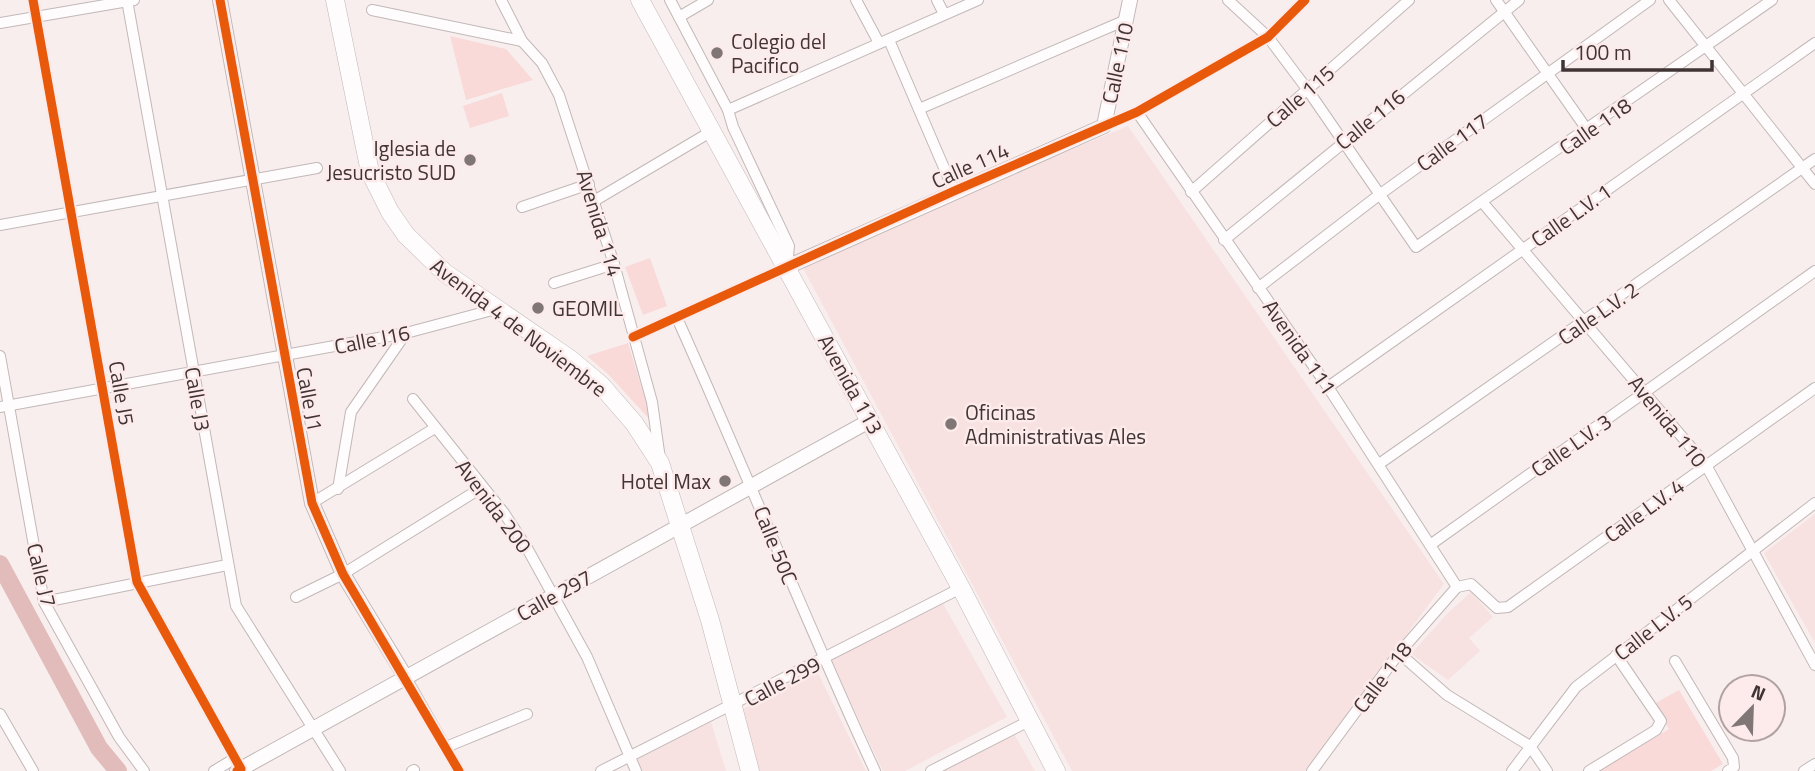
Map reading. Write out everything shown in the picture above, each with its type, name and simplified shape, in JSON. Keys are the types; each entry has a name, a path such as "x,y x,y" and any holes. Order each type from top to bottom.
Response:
{"main road":[{"name":"Avenida 4 de Noviembre","path":"335,0 370,172 378,191 406,235 424,256 570,359 601,385 634,423 660,463 681,525 750,771"},
{"name":"Avenida 113","path":"640,0 871,420 1056,771"}],"street":[{"name":"Calle J5","path":"33,0 137,582 237,766"},
{"path":"0,23 129,0"},
{"name":"Calle J3","path":"129,0 227,565 242,618 340,771"},
{"name":"Calle J1","path":"220,0 312,503 343,574 459,771"},
{"name":"Avenida 114","path":"501,0 522,41 553,79 614,264 652,402 660,463"},
{"path":"670,0 728,110 733,127 789,246 787,267"},
{"path":"679,16 708,0"},
{"path":"856,0 884,42 919,108 954,191"},
{"path":"937,0 944,14"},
{"path":"728,110 978,0"},
{"name":"Calle 110","path":"1104,126 1130,0"},
{"path":"1228,0 1268,37 1380,195"},
{"name":"Calle 114","path":"633,337 954,191 1137,112 1268,37 1305,0"},
{"name":"Calle 115","path":"1191,192 1409,0"},
{"path":"1496,0 1588,131"},
{"name":"Calle 116","path":"1224,240 1519,0"},
{"name":"Calle 117","path":"1258,288 1380,195 1650,0"},
{"path":"1669,0 1815,184"},
{"name":"Calle 118","path":"1380,195 1416,247 1588,131 1772,0"},
{"path":"372,10 522,41"},
{"path":"919,108 1126,20"},
{"name":"Calle L.V. 1","path":"1328,387 1815,43"},
{"name":"Avenida 111","path":"1137,112 1328,387 1457,587"},
{"path":"594,201 712,131"},
{"name":"Calle L.V. 2","path":"1379,464 1586,323 1815,159"},
{"path":"0,225 317,168"},
{"path":"522,207 589,184"},
{"name":"Avenida 110","path":"1483,203 1706,465 1815,664"},
{"path":"554,283 614,264"},
{"name":"Calle L.V. 3","path":"1430,545 1815,271"},
{"name":"Calle J16","path":"4,407 405,333 496,309"},
{"name":"Calle 50C","path":"677,318 752,485 823,659 875,771"},
{"path":"338,489 351,412 405,333"},
{"name":"Calle J7","path":"0,356 4,407 44,602 118,737 144,771"},
{"name":"Calle L.V. 4","path":"1457,587 1471,584 1497,608 1508,607 1815,388"},
{"name":"Avenida 200","path":"413,400 481,488 504,513 555,595 587,657 636,771"},
{"name":"Calle 297","path":"237,766 312,730 871,420"},
{"path":"312,503 435,428"},
{"path":"296,597 343,574 481,488"},
{"name":"Calle L.V. 5","path":"1512,771 1576,687 1815,503"},
{"path":"44,602 227,565"},
{"name":"Calle 118","path":"1312,771 1399,653 1457,587"},
{"name":"Calle 299","path":"601,771 732,707 961,588"},
{"path":"1399,653 1447,695 1530,746 1547,771"},
{"path":"1589,771 1656,730 1661,722 1616,655"},
{"path":"1675,661 1733,758 1734,767 1728,771"},
{"path":"0,714 33,771"},
{"path":"446,747 527,714"},
{"path":"931,771 1029,721"},
{"path":"1804,771 1815,764"},
{"path":"214,771 237,766"}],"shaded area":[{"path":"450,36 506,49 533,80 466,100"},
{"path":"502,93 509,116 470,128 463,106"},
{"path":"1128,126 1444,584 1305,771 1072,771 803,268 962,194"},
{"path":"650,258 667,306 643,315 625,267"},
{"path":"628,343 652,422 608,374 587,356"},
{"path":"1815,514 1815,643 1764,553"},
{"path":"1471,592 1493,617 1469,638 1480,651 1448,680 1411,654"},
{"path":"942,602 1007,717 905,771 883,771 831,661"},
{"path":"816,669 866,771 759,771 738,712"},
{"path":"1679,690 1723,764 1711,771 1598,771 1669,729 1654,704"},
{"path":"711,722 726,771 638,771 634,761"},
{"path":"1013,732 1035,771 940,771"}],"waterway":[{"path":"0,564 99,748 118,771"}],"cycle path":[{"path":"33,0 137,582 241,769 237,771"},
{"path":"220,0 312,503 343,574 459,771"},
{"path":"633,337 954,191 1137,112 1268,37 1305,0"}],"place":[{"name":"Colegio del Pacifico","path":"717,53"},
{"name":"Iglesia de Jesucristo SUD","path":"470,160"},
{"name":"GEOMIL","path":"538,308"},
{"name":"Oficinas Administrativas Ales","path":"951,424"},
{"name":"Hotel Max","path":"725,481"}]}
